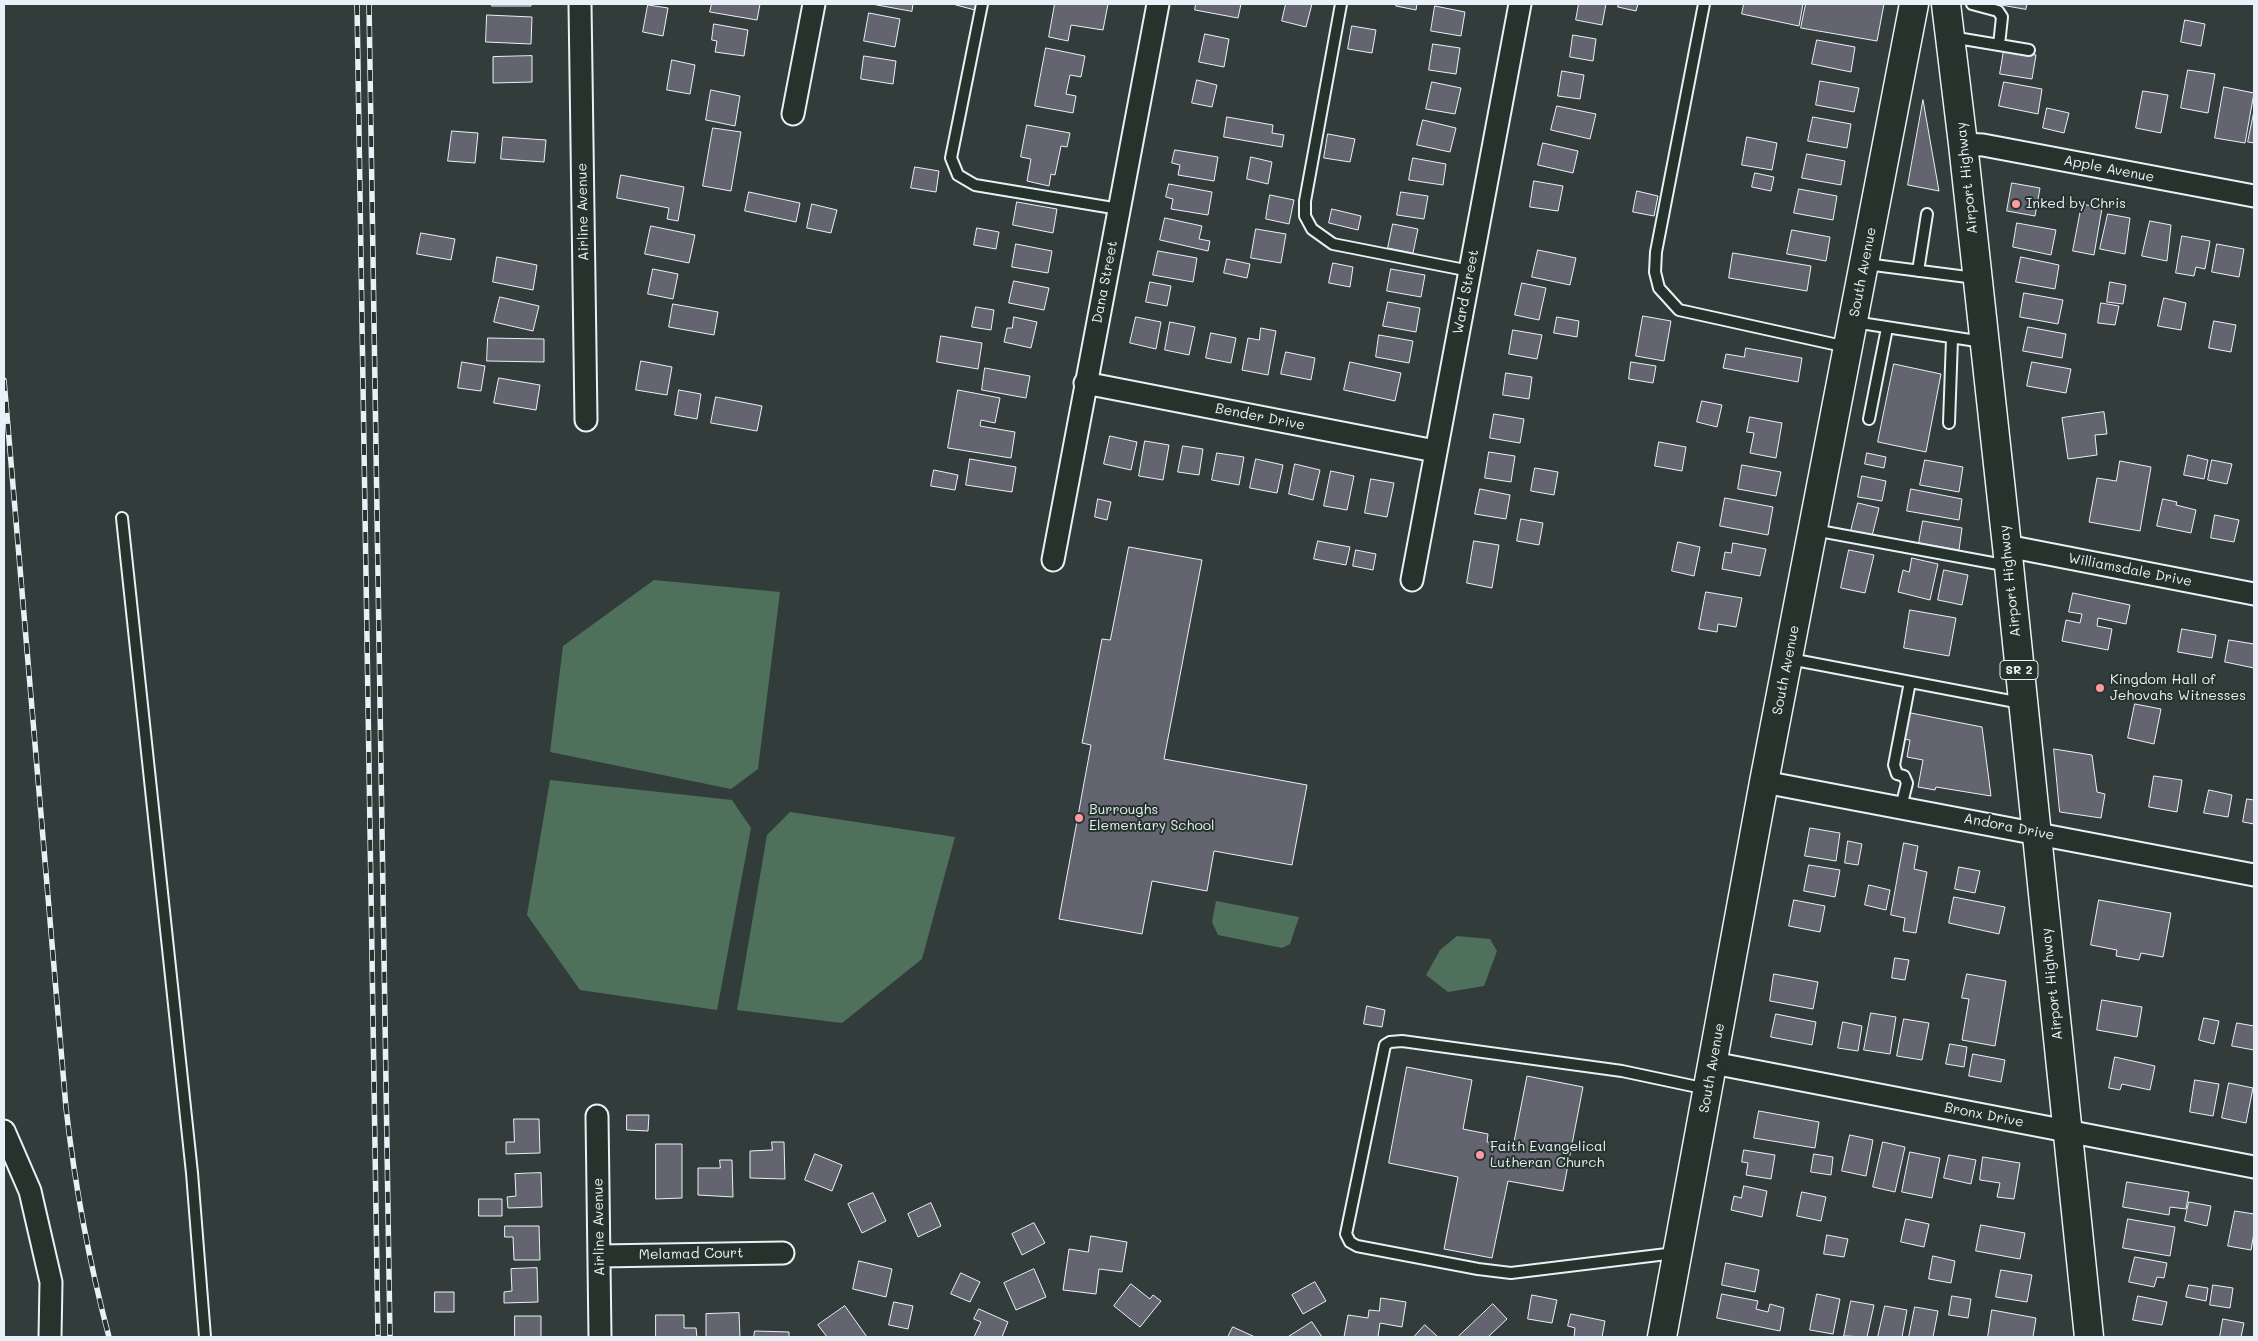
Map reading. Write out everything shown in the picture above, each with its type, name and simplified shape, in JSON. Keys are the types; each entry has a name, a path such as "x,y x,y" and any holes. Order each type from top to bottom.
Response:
{"main road":[{"name":"South Avenue","path":"1662,1337 1764,782 1914,4"},
{"name":"Airport Highway","path":"1946,4 2008,556 2089,1337"}],"street":[{"name":"Airline Avenue","path":"580,4 586,420"},
{"path":"793,114 814,4"},
{"name":"Dana Street","path":"1052,560 1158,4"},
{"name":"Ward Street","path":"1412,580 1520,4"},
{"name":"Apple Avenue","path":"1963,144 1983,145 2254,196"},
{"name":"Bender Drive","path":"1085,383 1435,451"},
{"name":"Williamsdale Drive","path":"2008,556 2254,594"},
{"name":"Andora Drive","path":"1764,782 2254,874"},
{"name":"Bronx Drive","path":"1711,1076 2067,1131 2254,1167"},
{"name":"Airline Avenue","path":"597,1116 600,1337"},
{"path":"4,1131 30,1191 51,1282 50,1337"},
{"name":"Melamad Court","path":"600,1256 783,1253"}],"lane":[{"path":"982,4 951,158 958,175 975,185 1119,209"},
{"path":"1341,4 1305,201 1305,216 1312,229 1332,244 1470,271"},
{"path":"1704,4 1656,252 1655,272 1659,288 1679,310 1851,335 1887,328 1952,339 1984,342"},
{"path":"1972,4 1998,11 2002,17 1999,45"},
{"path":"1950,37 2029,50"},
{"path":"1918,271 1927,214"},
{"path":"1865,264 1978,278"},
{"path":"1869,419 1887,328"},
{"path":"1949,424 1952,339"},
{"path":"122,518 192,1173 205,1337"},
{"path":"1813,530 2008,556"},
{"path":"1788,658 2022,703"},
{"path":"1901,808 1907,783 1904,776 1897,774 1894,765 1910,682"},
{"path":"1678,1252 1511,1273 1478,1269 1366,1248 1350,1242 1346,1234 1385,1045 1390,1042 1402,1041 1622,1071 1711,1076"},
{"path":"51,1282 61,1337"}],"green space":[{"path":"654,580 780,592 758,769 731,789 550,752 563,646"},
{"path":"550,780 732,800 751,828 717,1010 580,990 527,915"},
{"path":"790,812 955,837 922,959 842,1023 737,1010 767,835"},
{"path":"1216,901 1299,917 1290,944 1282,948 1218,935 1212,922"},
{"path":"1457,936 1490,939 1497,951 1484,986 1448,992 1426,975 1440,950"}],"building":[{"path":"492,4 531,4 531,6 492,6"},
{"path":"712,4 760,4 757,20 710,12"},
{"path":"872,4 913,4 912,11"},
{"path":"956,4 977,4 975,10"},
{"path":"1055,4 1108,4 1103,30 1071,25 1068,41 1049,37"},
{"path":"1196,4 1241,4 1238,18 1195,10"},
{"path":"1286,4 1312,4 1306,27 1282,21"},
{"path":"1396,4 1417,4 1416,10 1396,6"},
{"path":"1579,4 1606,4 1602,25 1576,20"},
{"path":"1619,4 1638,4 1636,11 1618,7"},
{"path":"1744,4 1803,4 1799,26 1742,14"},
{"path":"1806,4 1884,4 1877,41 1801,28"},
{"path":"1996,4 2027,4 2026,9"},
{"path":"648,5 668,8 663,36 643,32"},
{"path":"1435,6 1465,12 1461,36 1431,31"},
{"path":"869,13 900,19 895,47 864,41"},
{"path":"487,15 532,17 531,44 486,42"},
{"path":"2185,20 2205,24 2201,46 2181,42"},
{"path":"714,24 748,30 744,56 715,52 717,41 712,40"},
{"path":"1352,26 1376,30 1372,53 1348,49"},
{"path":"1205,34 1229,39 1224,67 1199,62"},
{"path":"1573,35 1596,39 1593,61 1570,57"},
{"path":"1817,40 1855,47 1851,72 1812,64"},
{"path":"1433,44 1460,48 1456,74 1429,70"},
{"path":"1046,48 1085,56 1081,77 1070,75 1066,94 1076,96 1073,113 1035,106"},
{"path":"2004,50 2036,55 2032,79 2000,74"},
{"path":"532,56 532,82 493,83 493,57"},
{"path":"864,56 896,61 893,84 861,79"},
{"path":"672,60 695,65 690,94 667,90"},
{"path":"2188,70 2215,74 2208,113 2181,108"},
{"path":"1562,71 1584,75 1580,99 1558,96"},
{"path":"1197,80 1217,85 1212,107 1192,103"},
{"path":"1820,81 1859,88 1854,112 1816,105"},
{"path":"1432,82 1461,88 1455,114 1426,109"},
{"path":"2004,82 2042,89 2038,114 1999,106"},
{"path":"2224,87 2254,93 2245,143 2215,138"},
{"path":"711,90 740,96 735,126 706,120"},
{"path":"2143,91 2168,95 2161,133 2136,128"},
{"path":"1923,100 1939,191 1908,185"},
{"path":"1557,106 1596,114 1590,139 1551,130"},
{"path":"2047,108 2069,113 2064,133 2043,128"},
{"path":"2254,111 2254,143 2248,142"},
{"path":"1227,117 1273,125 1272,133 1284,135 1282,147 1224,137"},
{"path":"1813,117 1851,124 1847,148 1808,141"},
{"path":"1423,120 1456,128 1450,152 1417,145"},
{"path":"1027,125 1070,133 1067,147 1061,146 1055,175 1051,174 1049,186 1027,181 1031,159 1021,157"},
{"path":"713,128 741,132 731,191 703,186"},
{"path":"452,131 478,133 475,163 448,161"},
{"path":"1328,134 1355,139 1350,162 1324,158"},
{"path":"503,137 546,140 544,162 501,159"},
{"path":"1747,137 1777,143 1772,170 1742,165"},
{"path":"1543,143 1578,151 1573,173 1538,165"},
{"path":"1175,150 1218,157 1214,181 1178,175 1180,165 1172,163"},
{"path":"1807,154 1845,161 1841,185 1802,178"},
{"path":"1251,157 1272,162 1268,184 1247,179"},
{"path":"1413,158 1446,164 1443,185 1409,180"},
{"path":"915,167 939,171 936,192 911,188"},
{"path":"1755,173 1774,177 1771,191 1752,187"},
{"path":"621,175 684,187 678,221 667,219 669,208 617,198"},
{"path":"1534,181 1563,186 1558,211 1530,207"},
{"path":"2012,183 2040,188 2035,216 2007,211"},
{"path":"1169,184 1212,192 1208,215 1171,209 1173,199 1166,197"},
{"path":"1799,189 1837,196 1833,220 1794,213"},
{"path":"1637,191 1658,196 1654,216 1633,212"},
{"path":"749,192 800,203 796,222 745,211"},
{"path":"1401,192 1428,196 1424,219 1397,215"},
{"path":"1270,195 1294,200 1289,224 1266,219"},
{"path":"1017,202 1057,209 1053,233 1013,225"},
{"path":"812,204 837,210 831,233 807,228"},
{"path":"2082,204 2102,208 2094,255 2073,251"},
{"path":"1332,209 1361,216 1358,230 1329,223"},
{"path":"2108,214 2130,218 2125,254 2100,249"},
{"path":"1165,218 1202,226 1199,239 1210,241 1208,251 1160,240"},
{"path":"2150,221 2171,225 2167,261 2142,256"},
{"path":"2017,223 2056,230 2051,255 2013,247"},
{"path":"1393,224 1418,229 1413,253 1388,248"},
{"path":"651,226 695,235 689,263 645,254"},
{"path":"977,228 999,232 996,249 974,245"},
{"path":"1256,229 1286,234 1281,263 1251,258"},
{"path":"1792,230 1830,237 1826,261 1787,254"},
{"path":"421,233 455,239 451,260 417,254"},
{"path":"2182,236 2210,241 2205,269 2196,267 2194,276 2176,273"},
{"path":"1016,244 1052,251 1048,273 1012,267"},
{"path":"2217,244 2244,249 2239,277 2212,272"},
{"path":"1538,250 1576,258 1570,285 1532,277"},
{"path":"1158,251 1197,258 1193,282 1153,275"},
{"path":"1733,253 1811,266 1807,291 1729,278"},
{"path":"497,257 537,265 533,290 493,282"},
{"path":"2021,257 2059,265 2055,289 2016,282"},
{"path":"1227,259 1250,264 1247,278 1224,273"},
{"path":"1333,263 1353,267 1350,287 1329,283"},
{"path":"653,269 678,274 673,299 648,294"},
{"path":"1391,269 1425,275 1421,297 1387,291"},
{"path":"1014,281 1049,288 1044,310 1009,303"},
{"path":"1150,282 1171,286 1167,306 1146,302"},
{"path":"2110,282 2126,285 2123,304 2107,302"},
{"path":"1522,283 1546,288 1539,320 1515,315"},
{"path":"2024,293 2063,300 2058,324 2020,317"},
{"path":"500,297 539,306 533,331 494,322"},
{"path":"2164,298 2186,303 2181,330 2158,326"},
{"path":"1388,302 1420,308 1416,332 1383,326"},
{"path":"2101,303 2119,306 2115,325 2098,323"},
{"path":"673,304 718,312 714,335 669,327"},
{"path":"976,307 994,310 991,330 972,327"},
{"path":"1643,316 1671,321 1664,361 1636,356"},
{"path":"1014,317 1037,322 1031,348 1004,342 1007,328 1012,328"},
{"path":"1136,317 1161,322 1156,349 1130,343"},
{"path":"1557,317 1579,321 1577,337 1554,333"},
{"path":"2214,321 2236,325 2231,352 2209,348"},
{"path":"1170,322 1195,327 1189,355 1165,350"},
{"path":"2028,327 2066,334 2062,358 2023,351"},
{"path":"1261,328 1276,331 1268,375 1242,370 1248,338 1259,340"},
{"path":"1513,330 1542,335 1537,359 1509,354"},
{"path":"1211,333 1236,338 1231,363 1206,358"},
{"path":"1379,335 1413,341 1409,363 1376,357"},
{"path":"941,336 982,343 978,369 937,362"},
{"path":"488,338 544,339 544,362 487,361"},
{"path":"1746,348 1802,358 1798,382 1723,368 1726,354 1744,357"},
{"path":"1286,352 1315,358 1311,380 1281,374"},
{"path":"641,361 672,367 667,395 636,390"},
{"path":"462,362 485,366 481,391 458,388"},
{"path":"1350,362 1401,373 1395,401 1344,390"},
{"path":"1631,362 1656,366 1653,383 1629,379"},
{"path":"2032,362 2071,369 2066,393 2027,386"},
{"path":"1894,364 1941,374 1926,452 1878,442"},
{"path":"985,368 1030,376 1026,398 982,390"},
{"path":"1506,373 1532,377 1529,399 1503,395"},
{"path":"499,378 540,385 536,410 494,403"},
{"path":"679,390 701,394 697,419 675,415"},
{"path":"958,390 1000,398 995,423 981,420 980,426 1015,432 1011,458 948,448"},
{"path":"716,397 762,406 757,431 711,423"},
{"path":"1702,401 1722,405 1717,427 1697,422"},
{"path":"2104,412 2107,434 2095,435 2097,455 2068,459 2062,418"},
{"path":"1494,414 1524,419 1520,443 1490,438"},
{"path":"1750,417 1782,423 1776,458 1750,453 1754,433 1747,432"},
{"path":"1110,436 1137,442 1131,470 1104,464"},
{"path":"1145,441 1169,445 1163,480 1139,476"},
{"path":"1659,442 1686,447 1682,471 1655,466"},
{"path":"1183,446 1203,449 1199,475 1178,472"},
{"path":"1489,452 1515,456 1511,482 1485,478"},
{"path":"1217,453 1244,457 1239,485 1212,480"},
{"path":"1867,453 1886,457 1884,468 1865,464"},
{"path":"2188,455 2208,460 2204,479 2184,475"},
{"path":"970,459 1016,467 1012,492 966,485"},
{"path":"1256,459 1283,465 1277,493 1250,488"},
{"path":"1925,460 1963,467 1959,492 1920,485"},
{"path":"2212,460 2232,464 2227,484 2208,480"},
{"path":"2120,461 2151,467 2140,531 2089,522 2097,478 2116,481"},
{"path":"1295,464 1320,470 1313,500 1289,494"},
{"path":"1742,465 1781,472 1776,496 1738,489"},
{"path":"1535,468 1558,472 1554,495 1531,491"},
{"path":"934,470 958,475 955,490 931,486"},
{"path":"1331,471 1354,476 1347,510 1324,506"},
{"path":"1862,476 1886,481 1882,501 1858,497"},
{"path":"1371,479 1394,483 1387,517 1365,513"},
{"path":"1480,489 1510,495 1506,519 1475,514"},
{"path":"1911,489 1962,499 1959,520 1907,511"},
{"path":"1725,498 1773,507 1768,535 1720,526"},
{"path":"1098,499 1111,502 1107,520 1095,517"},
{"path":"2163,499 2177,502 2176,505 2196,510 2191,533 2157,526"},
{"path":"1858,503 1879,508 1872,536 1851,531"},
{"path":"2215,515 2239,520 2234,542 2211,538"},
{"path":"1521,519 1543,523 1539,545 1517,541"},
{"path":"1923,521 1962,528 1959,550 1919,543"},
{"path":"1318,541 1350,547 1346,565 1314,559"},
{"path":"1474,541 1499,545 1492,588 1467,583"},
{"path":"1678,542 1700,547 1694,576 1672,571"},
{"path":"1733,543 1766,549 1760,576 1722,569 1725,552 1731,553"},
{"path":"1129,547 1202,560 1164,759 1307,785 1292,865 1214,851 1207,891 1152,881 1142,934 1059,919 1091,745 1082,743 1102,639 1110,640"},
{"path":"1356,550 1376,554 1373,570 1353,566"},
{"path":"1849,550 1874,555 1865,593 1841,588"},
{"path":"1912,558 1938,564 1930,600 1898,592 1903,570 1909,572"},
{"path":"1944,570 1968,575 1962,605 1938,600"},
{"path":"1706,592 1742,598 1736,627 1718,624 1717,632 1699,629"},
{"path":"2073,593 2130,605 2126,624 2098,618 2097,626 2112,629 2108,650 2062,641 2066,620 2080,623 2082,614 2069,612"},
{"path":"1910,610 1956,618 1949,656 1904,648"},
{"path":"2182,629 2216,635 2212,658 2178,652"},
{"path":"2229,640 2254,644 2254,668 2225,662"},
{"path":"2135,704 2161,709 2154,744 2128,738"},
{"path":"1906,712 1982,727 1991,796 1936,787 1935,790 1918,787 1923,760 1907,757 1910,740 1902,739"},
{"path":"2054,749 2092,755 2097,792 2105,794 2101,818 2060,812"},
{"path":"2154,776 2182,780 2177,812 2149,807"},
{"path":"2209,790 2232,795 2228,817 2204,813"},
{"path":"2247,799 2254,800 2254,824 2243,822"},
{"path":"1810,828 1840,833 1836,861 1805,856"},
{"path":"1848,841 1862,844 1858,865 1845,863"},
{"path":"1904,843 1918,846 1914,869 1927,872 1916,933 1903,931 1905,918 1891,915"},
{"path":"1809,865 1840,870 1835,897 1804,891"},
{"path":"1959,867 1980,871 1975,893 1955,889"},
{"path":"1869,885 1890,890 1886,910 1865,905"},
{"path":"1954,897 2005,907 1999,934 1949,923"},
{"path":"1794,900 1825,906 1820,932 1789,926"},
{"path":"2099,900 2171,913 2163,957 2141,953 2139,960 2116,956 2117,950 2091,945"},
{"path":"1895,958 1909,960 1905,980 1892,978"},
{"path":"1774,974 1818,982 1813,1009 1770,1001"},
{"path":"1967,974 2006,981 1995,1046 1962,1040 1969,999 1962,998"},
{"path":"2102,1000 2142,1007 2137,1037 2097,1030"},
{"path":"1367,1006 1385,1010 1382,1027 1364,1024"},
{"path":"1871,1013 1896,1017 1890,1054 1864,1050"},
{"path":"1776,1014 1816,1022 1812,1045 1771,1037"},
{"path":"2204,1018 2219,1021 2214,1044 2199,1040"},
{"path":"1904,1019 1929,1023 1922,1060 1897,1056"},
{"path":"1843,1022 1862,1026 1858,1051 1838,1048"},
{"path":"2237,1023 2254,1026 2254,1050 2232,1046"},
{"path":"1950,1044 1967,1047 1964,1067 1946,1064"},
{"path":"1973,1054 2005,1060 2001,1082 1969,1076"},
{"path":"2115,1057 2155,1066 2150,1090 2122,1084 2120,1090 2109,1088"},
{"name":"Faith Evangelical Lutheran Church","path":"1407,1067 1472,1080 1463,1129 1488,1134 1487,1142 1513,1147 1527,1076 1583,1087 1563,1191 1508,1181 1492,1258 1444,1249 1458,1177 1389,1163"},
{"path":"2195,1080 2219,1084 2213,1116 2190,1112"},
{"path":"2229,1083 2253,1088 2246,1123 2222,1118"},
{"path":"1759,1111 1819,1122 1815,1148 1754,1138"},
{"path":"627,1115 649,1115 648,1131 627,1130"},
{"path":"514,1119 539,1119 540,1153 506,1154 506,1142 514,1142"},
{"path":"1850,1135 1873,1140 1866,1176 1842,1171"},
{"path":"772,1142 784,1142 785,1179 750,1178 750,1151 772,1150"},
{"path":"1883,1142 1905,1147 1895,1192 1873,1187"},
{"path":"656,1144 682,1144 682,1198 656,1199"},
{"path":"1744,1150 1775,1155 1771,1179 1746,1175 1748,1163 1742,1162"},
{"path":"1910,1152 1940,1158 1932,1198 1902,1192"},
{"path":"815,1154 842,1165 832,1191 805,1180"},
{"path":"1814,1154 1833,1157 1831,1175 1811,1172"},
{"path":"1949,1155 1976,1160 1971,1184 1944,1178"},
{"path":"1983,1157 2020,1163 2014,1199 1997,1197 2000,1183 1980,1180"},
{"path":"720,1160 732,1160 733,1197 698,1195 698,1168 720,1168"},
{"path":"541,1173 542,1207 508,1208 507,1197 516,1196 515,1174"},
{"path":"2127,1182 2189,1192 2186,1209 2170,1207 2169,1215 2123,1207"},
{"path":"1744,1186 1767,1191 1762,1217 1731,1210 1734,1196 1741,1198"},
{"path":"1802,1192 1826,1197 1821,1221 1797,1216"},
{"path":"873,1193 886,1221 862,1233 848,1204"},
{"path":"479,1199 502,1199 502,1216 479,1216"},
{"path":"2189,1202 2211,1206 2207,1226 2185,1221"},
{"path":"931,1203 941,1226 918,1237 908,1214"},
{"path":"2235,1211 2254,1214 2254,1233 2251,1250 2228,1246"},
{"path":"1906,1219 1929,1224 1924,1247 1901,1242"},
{"path":"2128,1219 2175,1227 2170,1256 2123,1248"},
{"path":"1034,1223 1045,1243 1022,1255 1012,1234"},
{"path":"1981,1225 2025,1233 2020,1259 1976,1251"},
{"path":"505,1226 539,1226 540,1260 514,1260 513,1237 505,1237"},
{"path":"1827,1235 1848,1239 1844,1257 1824,1254"},
{"path":"1091,1236 1127,1242 1122,1272 1099,1269 1096,1294 1063,1290 1069,1249 1088,1252"},
{"path":"1933,1256 1955,1261 1951,1283 1929,1279"},
{"path":"2135,1257 2167,1263 2164,1278 2157,1277 2154,1287 2129,1282"},
{"path":"859,1261 892,1269 886,1297 853,1289"},
{"path":"1726,1263 1759,1270 1755,1292 1722,1285"},
{"path":"537,1268 538,1302 504,1303 504,1292 512,1291 511,1269"},
{"path":"1034,1269 1046,1297 1016,1310 1004,1283"},
{"path":"2001,1270 2032,1275 2027,1302 1996,1297"},
{"path":"961,1273 980,1282 970,1302 951,1294"},
{"path":"1315,1282 1326,1301 1303,1314 1292,1295"},
{"path":"1131,1284 1150,1299 1153,1295 1161,1301 1140,1327 1114,1306"},
{"path":"2189,1285 2208,1288 2206,1301 2186,1297"},
{"path":"2213,1285 2233,1288 2230,1308 2210,1305"},
{"path":"435,1292 454,1292 454,1312 435,1312"},
{"path":"1722,1294 1758,1301 1756,1309 1768,1312 1770,1304 1784,1308 1780,1331 1717,1318"},
{"path":"1817,1294 1840,1299 1833,1334 1810,1330"},
{"path":"1532,1295 1557,1300 1552,1323 1528,1319"},
{"path":"1952,1296 1971,1299 1968,1318 1949,1315"},
{"path":"2138,1296 2167,1302 2162,1325 2133,1320"},
{"path":"1381,1298 1406,1302 1402,1327 1380,1323 1378,1337 1344,1337 1348,1315 1368,1318 1369,1310 1379,1311"},
{"path":"1851,1301 1874,1305 1867,1337 1844,1336"},
{"path":"894,1302 913,1306 908,1329 889,1325"},
{"path":"1493,1304 1507,1319 1488,1337 1458,1337"},
{"path":"845,1306 867,1337 827,1337 818,1325"},
{"path":"1885,1306 1907,1310 1902,1337 1878,1337"},
{"path":"1915,1307 1938,1311 1933,1337 1909,1337"},
{"path":"979,1309 1008,1322 1002,1337 974,1337 981,1322 974,1319"},
{"path":"1992,1310 2036,1318 2033,1337 1988,1337"},
{"path":"739,1313 740,1337 706,1337 706,1314"},
{"path":"1571,1314 1605,1321 1602,1337 1574,1337 1575,1328 1568,1326"},
{"path":"656,1315 684,1315 684,1328 696,1328 697,1337 656,1337"},
{"path":"515,1316 541,1316 541,1337 515,1337"},
{"path":"2223,1319 2244,1323 2241,1337 2220,1337"},
{"path":"1312,1322 1322,1337 1288,1337"},
{"path":"1425,1325 1438,1337 1414,1337"},
{"path":"1233,1327 1255,1337 1228,1337"},
{"path":"755,1331 789,1332 789,1337 754,1337"}],"railway":[{"path":"357,4 378,1337"},
{"path":"369,4 390,1337"},
{"path":"4,380 66,1108 83,1224 109,1337"}],"place":[{"name":"Inked by Chris","path":"2016,204"},
{"name":"Kingdom Hall of Jehovahs Witnesses","path":"2100,688"},
{"name":"Burroughs Elementary School","path":"1079,818"},
{"name":"Faith Evangelical Lutheran Church","path":"1480,1155"}]}
